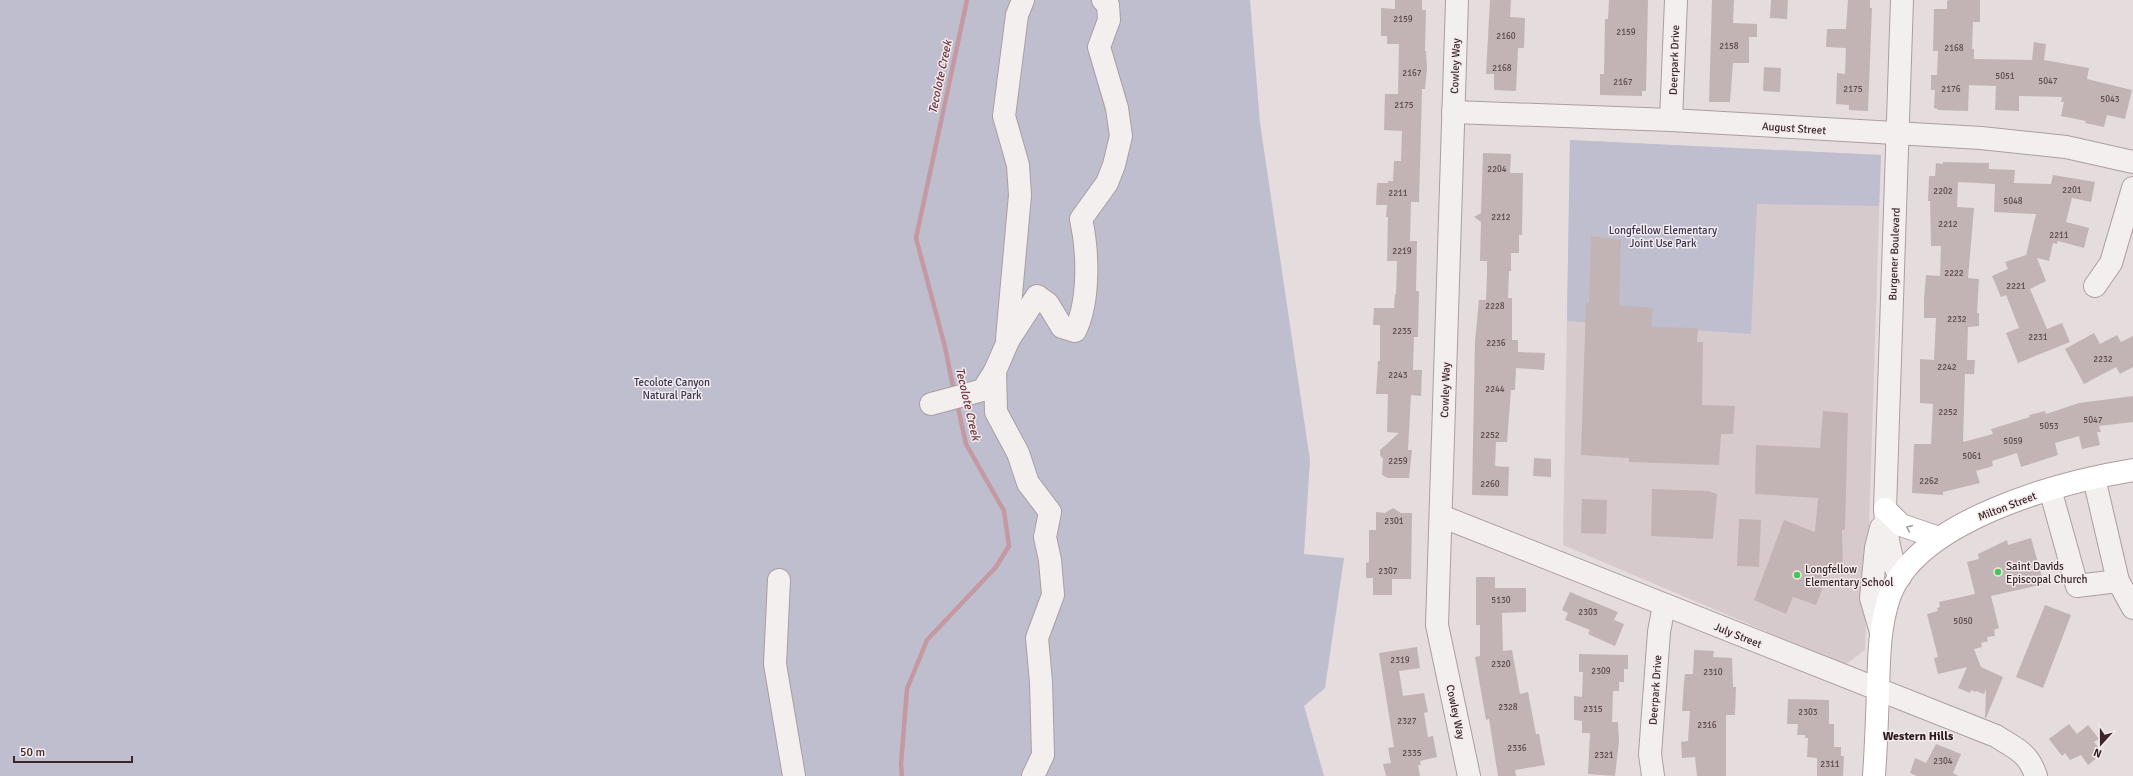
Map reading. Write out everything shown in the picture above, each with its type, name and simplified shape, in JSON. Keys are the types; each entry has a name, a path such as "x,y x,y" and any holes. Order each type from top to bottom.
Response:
{"main road":[{"name":"Milton Street","path":"1900,577 1919,554 1939,538 1976,517 2050,489 2133,470"},
{"path":"1885,509 1901,525 1939,538"},
{"name":"Burgener Boulevard","path":"1874,776 1881,632 1889,599 1900,577"}],"street":[{"path":"1007,345 1020,195 1018,165 1004,116 1017,15 1022,0"},
{"path":"948,400 983,390 995,371 1007,345 1037,296 1048,304 1062,327 1075,331 1081,320 1084,292 1086,242 1081,219 1107,184 1114,166 1121,136 1118,108 1099,47 1109,20 1108,6 1103,0"},
{"name":"Cowley Way","path":"1457,0 1437,625 1469,776"},
{"name":"Deerpark Drive","path":"1671,120 1676,0"},
{"name":"Burgener Boulevard","path":"1900,577 1893,565 1888,540 1885,509 1902,0"},
{"name":"August Street","path":"1453,112 1671,120 1981,138 2066,147 2133,162"},
{"path":"2095,286 2111,263 2133,188"},
{"path":"995,371 996,412 1018,453 1028,482 1050,512 1045,537 1050,560 1053,595 1037,638 1041,682 1043,755 1033,776"},
{"path":"2094,478 2118,581 2133,608"},
{"path":"2050,489 2077,586 2118,581"},
{"name":"Burgener Boulevard","path":"1881,632 1871,598 1876,548 1885,509"},
{"name":"July Street","path":"1441,516 1996,736 2018,749 2033,768"},
{"path":"779,580 775,664 794,776"},
{"name":"Deerpark Drive","path":"1653,776 1650,754 1659,632 1664,605"}],"shaded area":[{"path":"1570,140 1881,155 1865,650 1845,665 1563,545"}],"green space":[{"name":"Tecolote Canyon Natural Park","path":"0,0 1250,0 1260,123 1310,460 1304,554 1344,558 1325,688 1304,706 1324,776 0,776"},
{"name":"Longfellow Elementary Joint Use Park","path":"1570,140 1881,155 1879,206 1757,204 1751,334 1567,321"}],"building":[{"path":"1395,0 1422,0 1422,10 1426,10 1425,51 1427,69 1425,89 1422,89 1419,202 1411,202 1410,241 1417,241 1416,291 1419,291 1418,337 1414,337 1413,370 1422,370 1421,396 1411,395 1408,450 1412,450 1409,478 1388,478 1382,475 1383,459 1380,455 1380,450 1399,433 1387,432 1388,394 1376,394 1378,361 1380,361 1380,325 1373,325 1374,308 1394,308 1396,294 1397,261 1387,261 1387,205 1376,205 1377,183 1388,183 1388,181 1393,181 1394,161 1401,161 1402,131 1384,130 1385,94 1398,94 1399,44 1387,44 1387,36 1381,36 1381,8 1395,9"},
{"path":"1490,0 1511,0 1510,17 1525,18 1524,48 1518,48 1516,91 1494,90 1494,74 1486,74"},
{"path":"1609,0 1648,0 1646,91 1642,91 1642,96 1600,95 1600,74 1604,74 1605,19 1608,19"},
{"path":"1712,0 1734,0 1733,23 1757,24 1757,37 1749,37 1749,63 1733,63 1730,102 1709,102"},
{"path":"1771,0 1788,0 1787,19 1770,18"},
{"path":"1848,0 1870,0 1870,8 1872,8 1868,111 1849,110 1849,105 1836,104 1837,73 1845,74 1846,48 1826,47 1827,29 1846,29"},
{"path":"1980,0 1980,22 1973,22 1972,49 1974,49 1974,59 2032,60 2034,42 2046,44 2044,60 2089,68 2087,79 2132,90 2125,119 2107,115 2104,127 2085,123 2086,121 2061,116 2064,102 2061,102 2062,97 2019,96 2019,111 1995,110 1996,86 1969,85 1968,111 1938,110 1934,108 1935,90 1931,90 1931,75 1937,75 1938,51 1933,51 1934,9 1947,9 1947,1"},
{"path":"1764,67 1781,68 1780,92 1763,91"},
{"path":"1483,153 1511,154 1510,173 1523,173 1522,235 1519,235 1519,253 1511,253 1511,271 1509,271 1508,298 1512,298 1512,340 1518,340 1518,352 1545,353 1544,370 1516,368 1515,390 1511,390 1507,442 1496,442 1495,466 1509,467 1508,496 1472,495 1475,341 1479,300 1486,300 1487,273 1487,261 1480,261 1481,222 1474,217 1481,213"},
{"path":"1943,162 1989,163 1989,169 2015,170 2014,183 2051,184 2053,175 2095,182 2091,202 2072,198 2066,222 2089,228 2084,248 2058,241 2057,244 2053,243 2049,261 2037,258 2046,281 2030,289 2047,329 2062,323 2070,342 2018,363 2006,333 2019,328 2006,295 2001,297 1992,276 2008,269 2005,262 2026,255 2036,214 1994,212 1995,184 1958,182 1957,207 1974,208 1968,278 1979,279 1977,313 1979,313 1979,326 1968,327 1967,360 1975,360 1974,374 1965,374 1963,442 1993,434 1991,429 2030,417 2029,415 2045,411 2046,414 2079,403 2133,396 2133,422 2099,426 2101,432 2097,432 2100,445 2082,449 2079,436 2055,443 2058,455 2021,467 2017,453 1992,461 1993,466 1976,471 1980,483 1943,492 1943,495 1912,493 1914,444 1931,444 1933,404 1920,403 1920,359 1934,360 1936,318 1924,318 1924,299 1926,275 1940,276 1941,246 1931,246 1930,201 1928,201 1929,176 1935,176 1936,163 1943,164"},
{"path":"1591,236 1621,240 1619,305 1653,308 1651,327 1698,328 1697,342 1703,342 1702,405 1735,406 1733,434 1721,434 1719,465 1629,462 1629,458 1581,455 1586,303 1589,303"},
{"path":"2094,333 2100,344 2117,335 2121,342 2133,336 2133,367 2120,374 2116,367 2084,384 2065,349"},
{"path":"1823,411 1848,413 1845,530 1842,530 1843,575 1830,569 1816,605 1793,597 1786,614 1754,600 1784,520 1815,532 1818,498 1755,494 1756,445 1820,448"},
{"path":"1534,458 1551,459 1551,477 1533,476"},
{"path":"1652,489 1709,491 1717,494 1713,539 1651,536"},
{"path":"1582,499 1607,500 1606,534 1581,533"},
{"path":"1393,508 1401,513 1412,513 1411,579 1392,579 1392,595 1373,595 1373,578 1366,578 1366,563 1369,562 1369,530 1376,530 1376,512 1385,513"},
{"path":"1739,519 1761,520 1759,567 1737,566"},
{"path":"2031,538 2044,584 1991,596 1999,628 1994,630 1995,636 1987,637 1988,641 1981,643 1982,647 1974,649 1981,667 2003,677 1985,718 1986,689 1984,694 1971,690 1970,693 1958,688 1967,667 1938,674 1934,658 1938,657 1927,614 1938,611 1937,608 1940,607 1939,602 1975,594 1967,562 1979,559 1978,554 2007,540 2008,545"},
{"path":"1476,577 1495,577 1495,588 1526,588 1526,612 1502,613 1503,651 1512,650 1520,694 1528,692 1536,734 1539,734 1545,765 1515,770 1516,776 1498,776 1489,719 1486,720 1475,657 1480,656 1480,625 1476,625"},
{"path":"1570,592 1618,612 1614,620 1624,624 1615,646 1588,634 1590,630 1565,620 1568,613 1562,610"},
{"path":"2045,605 2071,615 2043,688 2016,677"},
{"path":"1417,647 1420,668 1399,671 1403,696 1424,693 1428,712 1424,713 1428,737 1433,736 1437,757 1420,761 1421,765 1418,765 1420,776 1386,776 1383,764 1391,763 1388,748 1394,747 1379,653"},
{"path":"1694,650 1714,651 1713,657 1732,658 1733,687 1736,687 1735,715 1726,715 1726,776 1697,776 1695,757 1682,758 1681,742 1688,741 1690,711 1682,711 1684,682 1685,674 1693,674"},
{"path":"1579,654 1628,655 1628,669 1624,669 1624,682 1619,682 1619,691 1613,691 1612,722 1618,722 1619,741 1615,776 1588,774 1590,733 1582,733 1582,721 1574,720 1574,696 1582,697 1583,672 1579,672"},
{"path":"1788,699 1829,700 1829,724 1834,724 1834,747 1841,747 1841,756 1844,756 1843,776 1817,776 1817,758 1807,757 1808,738 1805,738 1805,735 1797,735 1798,724 1787,724"},
{"path":"2069,724 2077,734 2088,725 2099,739 2094,742 2103,753 2088,765 2081,755 2070,760 2065,753 2062,756 2049,739"},
{"path":"1936,744 1961,754 1953,773 1958,776 1917,776 1910,773 1915,758 1926,763"}],"waterway":[{"name":"Tecolote Creek","path":"954,392 945,347 916,238 967,0"},
{"name":"Tecolote Creek","path":"902,776 901,764 907,689 927,640 996,567 1009,546 1004,511 966,444 957,403"}],"place":[{"name":"Saint Davids Episcopal Church","path":"1998,572"},
{"name":"Longfellow Elementary School","path":"1797,575"}],"district":[{"name":"Western Hills","path":"1918,736"}]}
